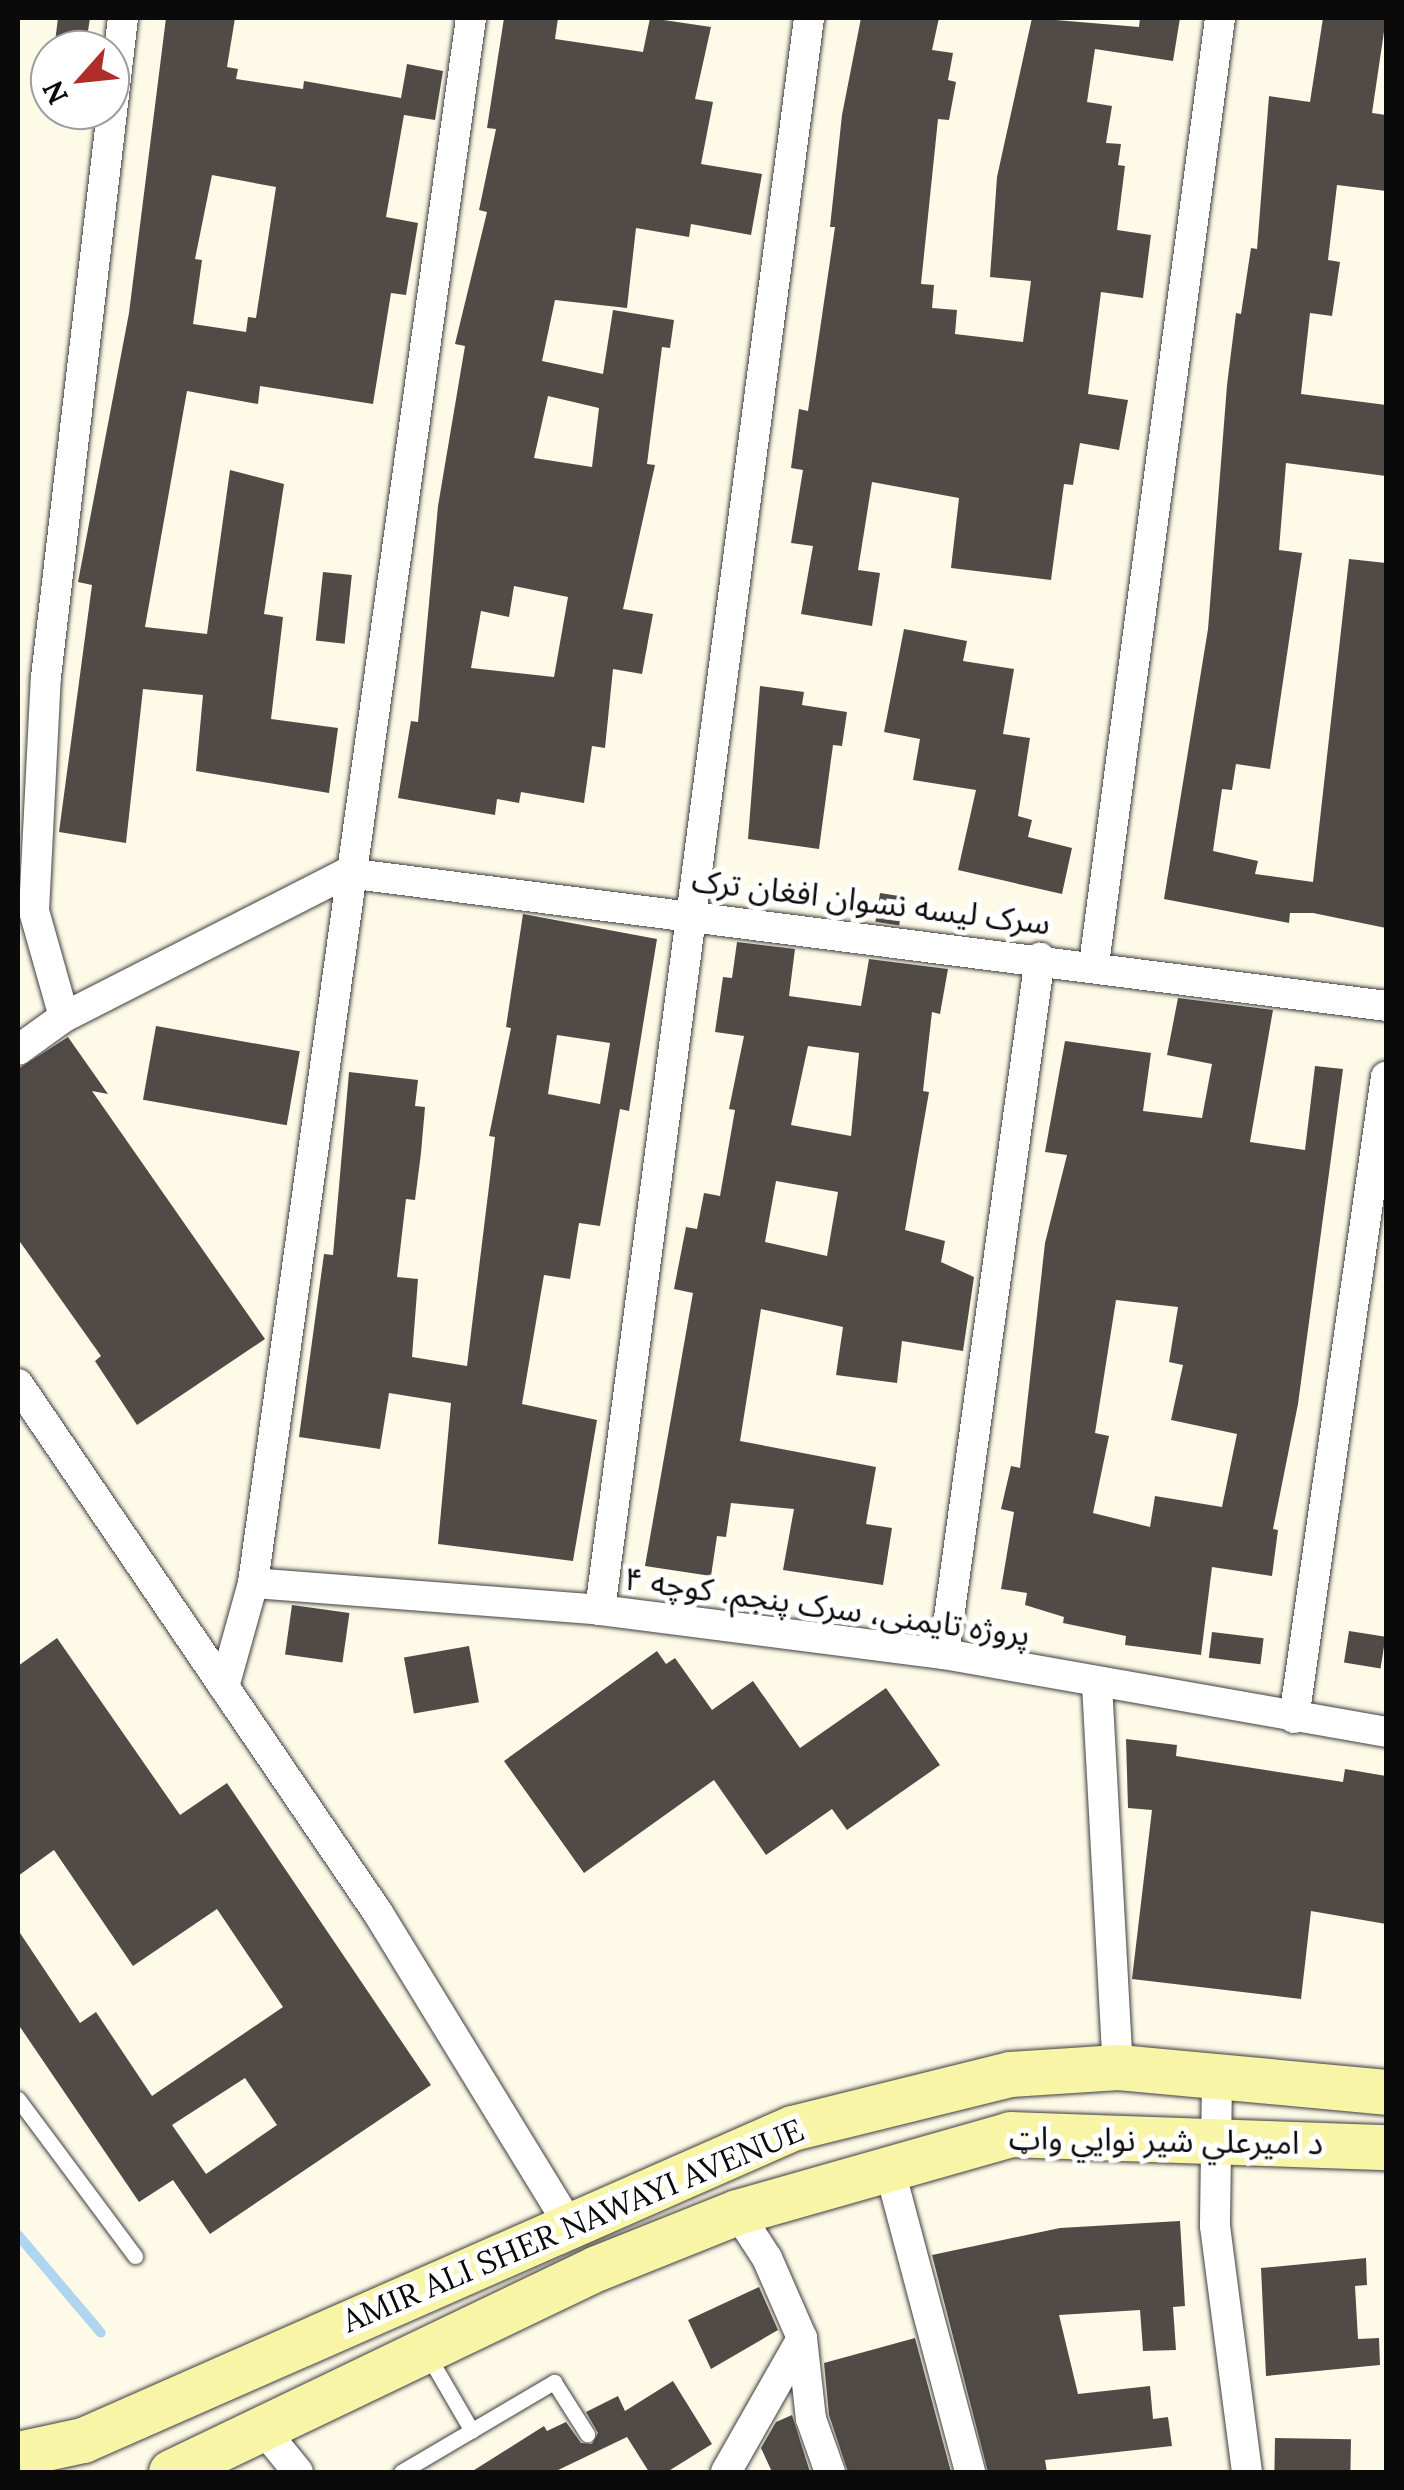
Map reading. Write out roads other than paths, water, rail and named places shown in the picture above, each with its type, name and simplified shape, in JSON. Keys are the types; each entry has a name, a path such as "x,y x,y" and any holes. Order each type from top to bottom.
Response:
{"main road":[{"name":"AMIR ALI SHER NAWAYI AVENUE","path":"18,2454 83,2440 792,2128 1010,2074 1118,2068 1386,2092"},
{"name":"د امیرعلي شیر نوايي واټ","path":"890,2167 1010,2134 1217,2137 1386,2147"},
{"name":"AMIR ALI SHER NAWAYI AVENUE","path":"171,2472 424,2349 738,2212 890,2167"}],"street":[{"path":"64,1018 34,911 46,678 123,18"},
{"path":"224,1686 253,1583 347,872 470,18"},
{"path":"600,1610 809,18"},
{"path":"1094,964 1220,18"},
{"path":"18,1050 64,1018 347,872"},
{"name":"سرک لیسه نسوان افغان‌ ترک","path":"347,872 1094,964 1386,1006"},
{"path":"944,1654 1040,958"},
{"path":"1294,1718 1386,1077"},
{"path":"18,1384 454,2031 569,2224"},
{"name":"پروژه تایمنی، سرک پنجم، کوچه ۴","path":"253,1583 600,1610 944,1654 1386,1732"},
{"path":"1097,1684 1118,2068"},
{"path":"1218,2079 1215,2226 1247,2472"},
{"path":"890,2167 970,2472"},
{"path":"738,2212 768,2258 802,2338 811,2420 830,2472"},
{"path":"726,2472 802,2338"},
{"path":"264,2428 298,2472"}],"lane":[{"path":"18,2099 135,2256"},
{"path":"424,2349 472,2430"},
{"path":"401,2472 554,2382 587,2434"}],"waterway":[{"path":"18,2235 101,2333"}]}
